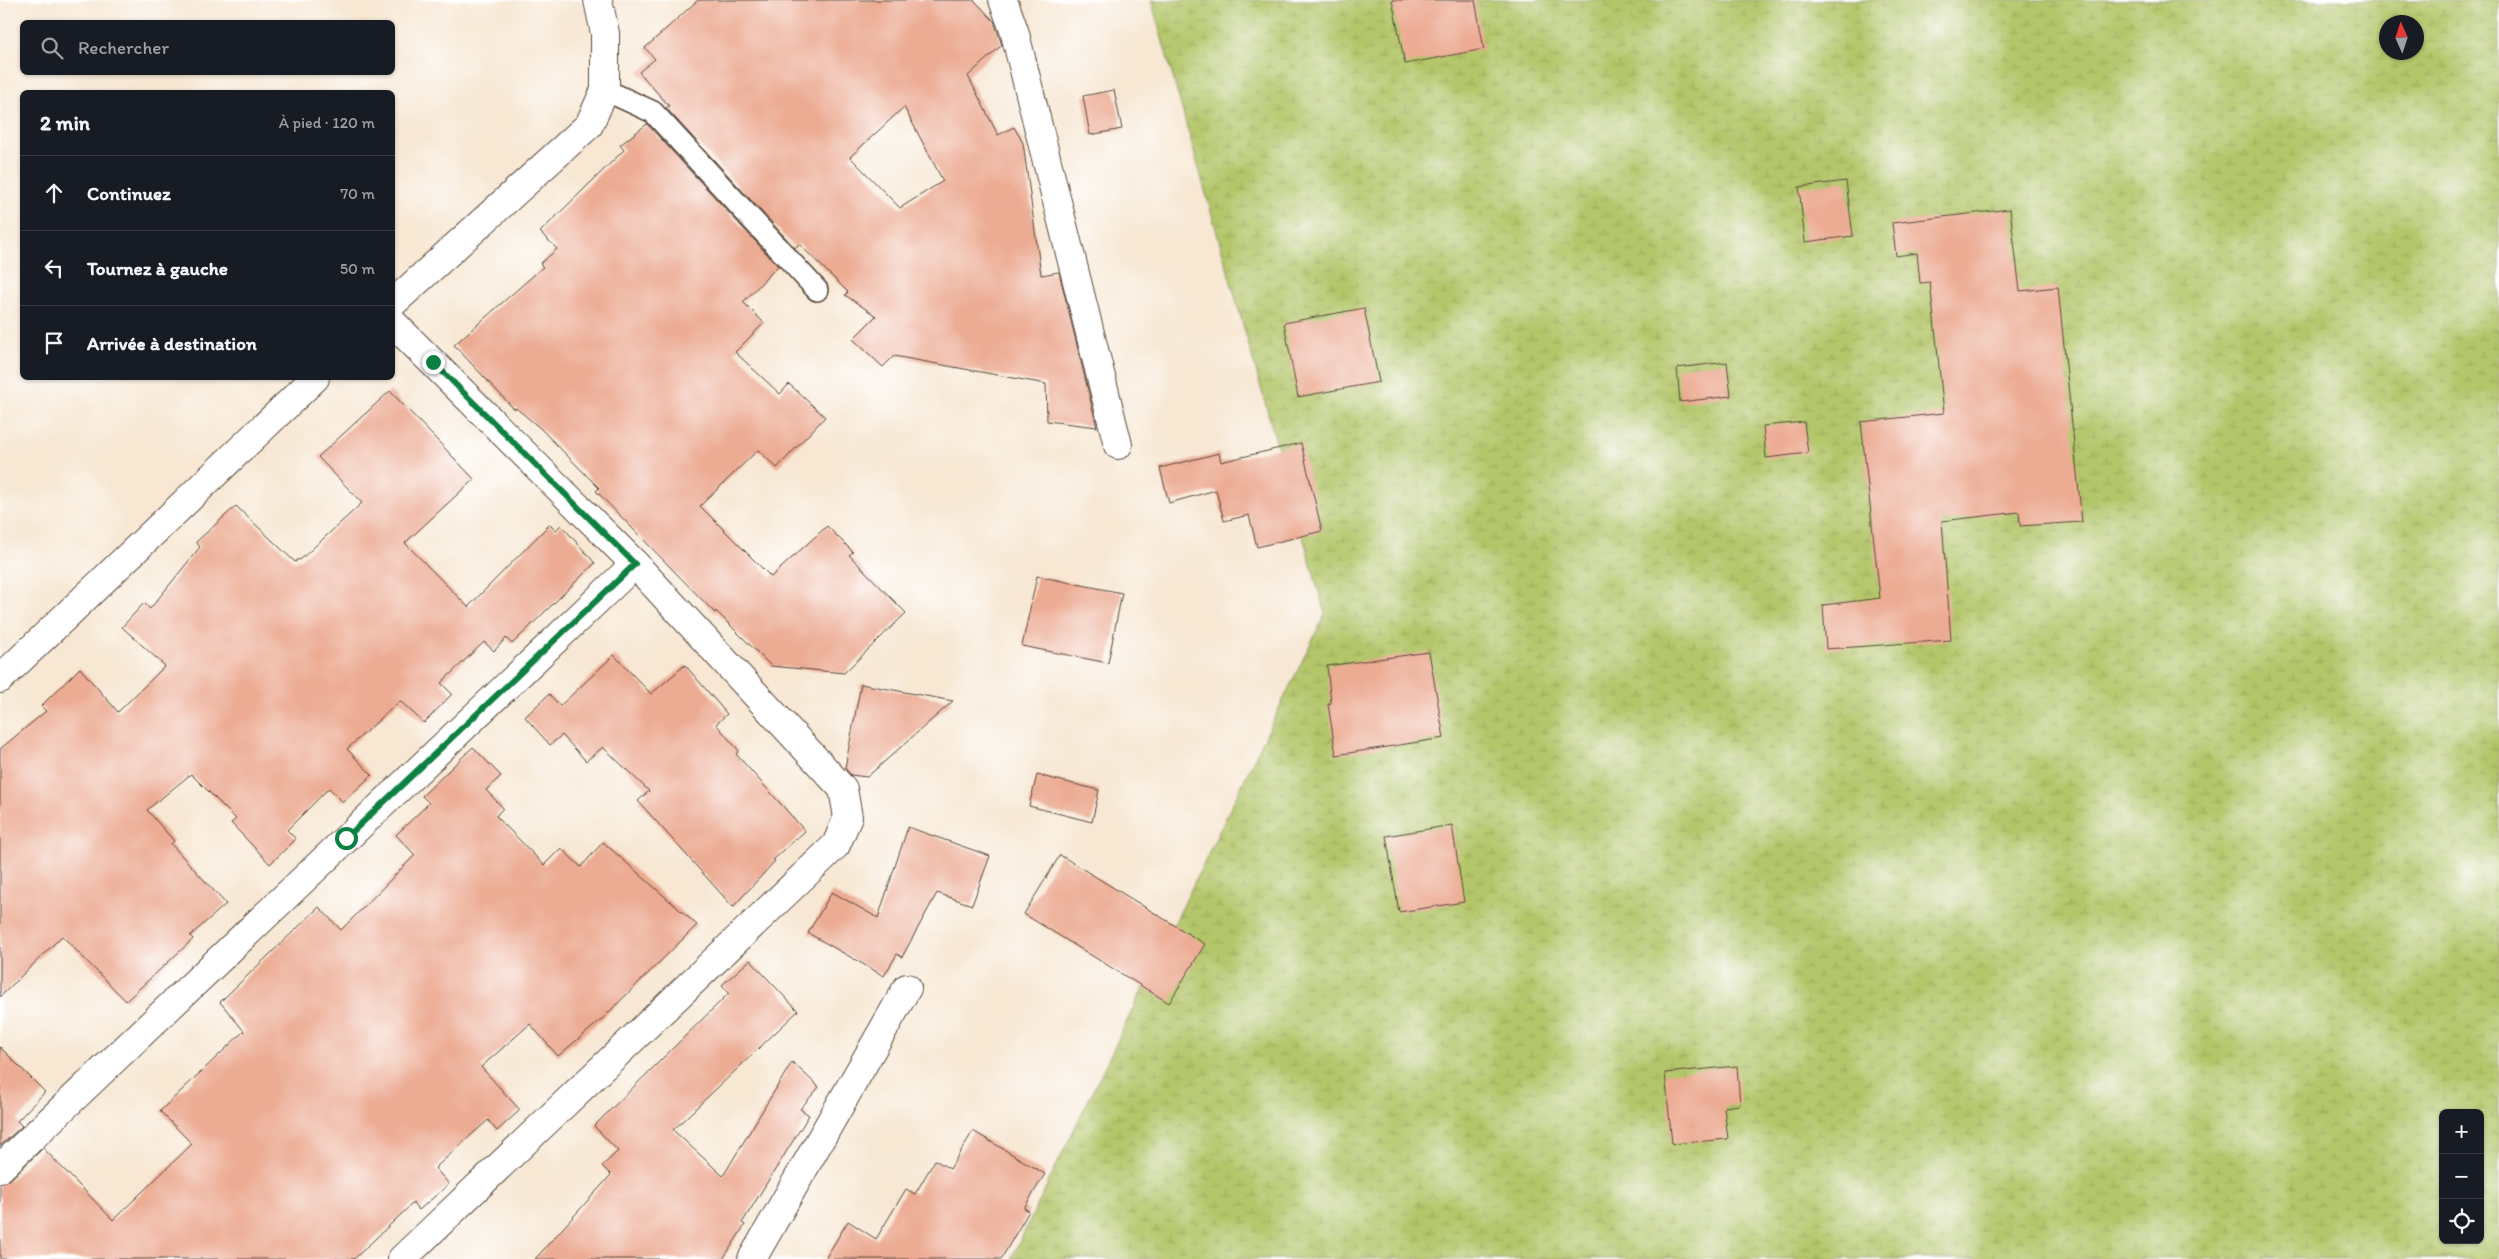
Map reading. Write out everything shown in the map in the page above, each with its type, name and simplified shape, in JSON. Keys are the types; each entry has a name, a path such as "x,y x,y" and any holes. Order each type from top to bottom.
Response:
{"street":[{"path":"395,301 589,125 605,90 604,33 598,0"},
{"path":"1003,0 1014,30 1118,445"},
{"path":"395,325 635,564 843,789 848,817 836,845 402,1259"},
{"path":"0,679 313,380"},
{"path":"0,1168 635,564"},
{"path":"752,1259 907,988"}],"lane":[{"path":"605,90 653,112 817,290"}],"green space":[{"path":"1151,0 2499,0 2499,1259 1011,1259 1325,614"}],"building":[{"path":"698,0 974,0 994,21 1002,45 968,76 998,135 1014,127 1023,143 1041,275 1059,272 1097,427 1047,421 1046,384 894,356 883,367 853,339 876,316 845,295 848,292 799,244 795,248 666,108 669,106 639,72 655,59 645,48","holes":["904,107 943,181 900,208 850,157"]},
{"path":"1392,0 1475,0 1484,49 1405,64"},
{"path":"1114,90 1122,129 1090,135 1083,96"},
{"path":"647,124 778,266 743,302 764,323 735,352 780,394 789,384 825,417 777,468 758,450 700,506 771,577 827,526 853,552 849,555 906,613 844,673 771,666 716,611 715,613 596,491 599,488 540,428 516,408 514,409 454,345 543,267 540,264 557,249 540,232 624,150 620,145"},
{"path":"1846,181 1853,236 1805,242 1799,187"},
{"path":"2010,209 2020,291 2058,287 2082,522 2020,526 2019,512 1942,521 1951,640 1826,649 1823,605 1880,598 1861,422 1944,413 1930,282 1920,283 1917,253 1896,256 1892,223"},
{"path":"1364,308 1379,382 1298,397 1284,323"},
{"path":"1727,362 1731,396 1680,402 1677,368"},
{"path":"390,391 474,479 405,543 468,607 550,524 556,530 561,525 595,563 512,644 506,638 494,651 484,642 441,683 452,694 424,723 400,701 347,749 372,775 343,802 329,788 287,830 296,839 270,864 231,823 236,819 191,774 147,810 174,841 171,844 226,904 190,936 193,939 126,1001 62,936 0,997 0,749 46,711 41,706 80,668 118,712 165,666 122,627 144,603 150,609 200,547 196,542 236,506 295,562 300,560 362,503 318,457"},
{"path":"1804,422 1808,453 1766,458 1763,426"},
{"path":"1301,443 1322,531 1257,547 1249,515 1224,521 1216,490 1169,503 1160,468 1219,453 1221,462"},
{"path":"1037,576 1122,593 1108,663 1022,646"},
{"path":"1429,652 1444,738 1336,755 1328,704 1331,703 1327,666"},
{"path":"614,655 651,694 685,665 727,714 716,724 739,751 736,754 805,831 773,860 775,861 733,907 638,801 649,791 603,747 586,761 562,735 550,745 525,717 549,694 560,706"},
{"path":"861,684 953,701 867,777 851,775 845,768"},
{"path":"473,747 501,776 486,790 503,808 496,816 544,865 561,848 581,867 603,842 697,925 601,1020 558,1056 530,1024 481,1067 520,1110 497,1131 488,1120 435,1168 449,1184 419,1210 413,1203 354,1259 0,1259 0,1183 11,1179 43,1148 113,1220 192,1144 160,1111 244,1031 220,1002 319,907 341,930 415,855 396,835 429,803 422,796"},
{"path":"1037,775 1099,790 1092,822 1029,806"},
{"path":"1452,825 1464,902 1399,912 1386,836"},
{"path":"908,827 990,856 972,905 937,893 902,957 897,954 884,976 808,933 832,892 878,918"},
{"path":"1060,855 1205,944 1169,1003 1024,914"},
{"path":"750,960 798,1011 673,1130 723,1176 792,1062 819,1087 800,1109 809,1115 742,1223 745,1225 723,1259 535,1259 611,1175 602,1166 618,1151 594,1126 729,993 722,985"},
{"path":"0,1047 45,1092 17,1121 22,1126 0,1146"},
{"path":"1737,1066 1740,1105 1724,1107 1728,1139 1672,1144 1665,1073"},
{"path":"973,1131 1045,1174 1024,1208 1029,1211 1001,1259 825,1259 848,1221 876,1239 906,1189 915,1194 935,1160 950,1169"}],"route":[{"path":"346,838 635,564 433,362"}]}
